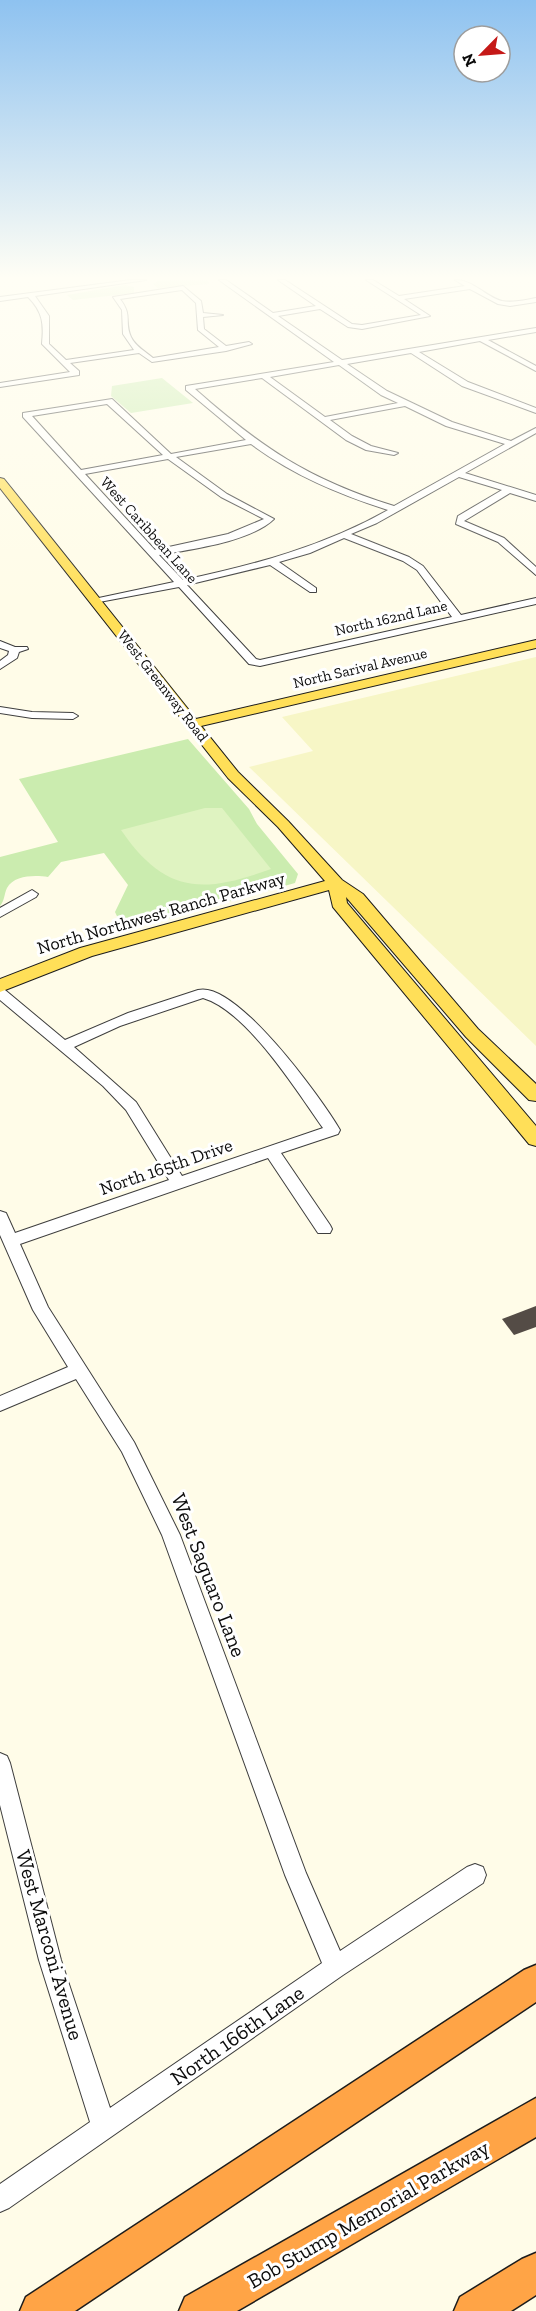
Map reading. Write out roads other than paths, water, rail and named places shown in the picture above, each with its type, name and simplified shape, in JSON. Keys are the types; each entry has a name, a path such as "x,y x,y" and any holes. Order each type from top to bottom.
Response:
{"highway":[{"path":"40,2311 536,1982"},
{"name":"Bob Stump Memorial Parkway","path":"199,2311 536,2116"},
{"path":"474,2311 536,2273"}],"main road":[{"name":"West Greenway Road","path":"0,481 233,775 336,883 357,897 472,1033 536,1095"},
{"name":"North Sarival Avenue","path":"192,724 536,644"},
{"name":"West Greenway Road","path":"336,883 339,904 536,1139"},
{"name":"North Northwest Ranch Parkway","path":"0,986 86,952 336,883"}],"street":[{"path":"190,388 279,460 315,480 394,509"},
{"path":"281,388 359,443 394,453"},
{"path":"380,388 405,404 449,424 512,444"},
{"path":"475,388 536,411"},
{"name":"West Caribbean Lane","path":"167,456 110,401 26,415 253,662"},
{"path":"324,419 405,404"},
{"path":"97,601 272,562 345,535 536,430"},
{"path":"78,473 253,441"},
{"path":"153,553 225,537 262,526 270,519 212,489 167,456"},
{"path":"458,474 536,498"},
{"path":"509,490 461,518 459,522 501,540 536,572"},
{"path":"345,535 406,559 420,568 458,618"},
{"path":"272,562 313,590"},
{"name":"North 162nd Lane","path":"253,662 260,663 536,601"},
{"path":"0,644 19,650 0,666"},
{"path":"0,710 32,715 73,716"},
{"path":"0,914 32,894"},
{"path":"0,993 108,1083 131,1106 179,1183"},
{"name":"North 165th Drive","path":"12,1240 333,1130 258,1031 230,1006 211,993 203,993 124,1018 97,1028 65,1046"},
{"path":"272,1152 324,1229"},
{"name":"West Saguaro Lane","path":"0,1218 12,1240 41,1310 128,1447 171,1535 292,1864 335,1967"},
{"path":"0,1404 79,1370"},
{"name":"West Marconi Avenue","path":"0,1763 51,1960 104,2127"},
{"name":"North 166th Lane","path":"0,2199 335,1967 475,1875"}]}
